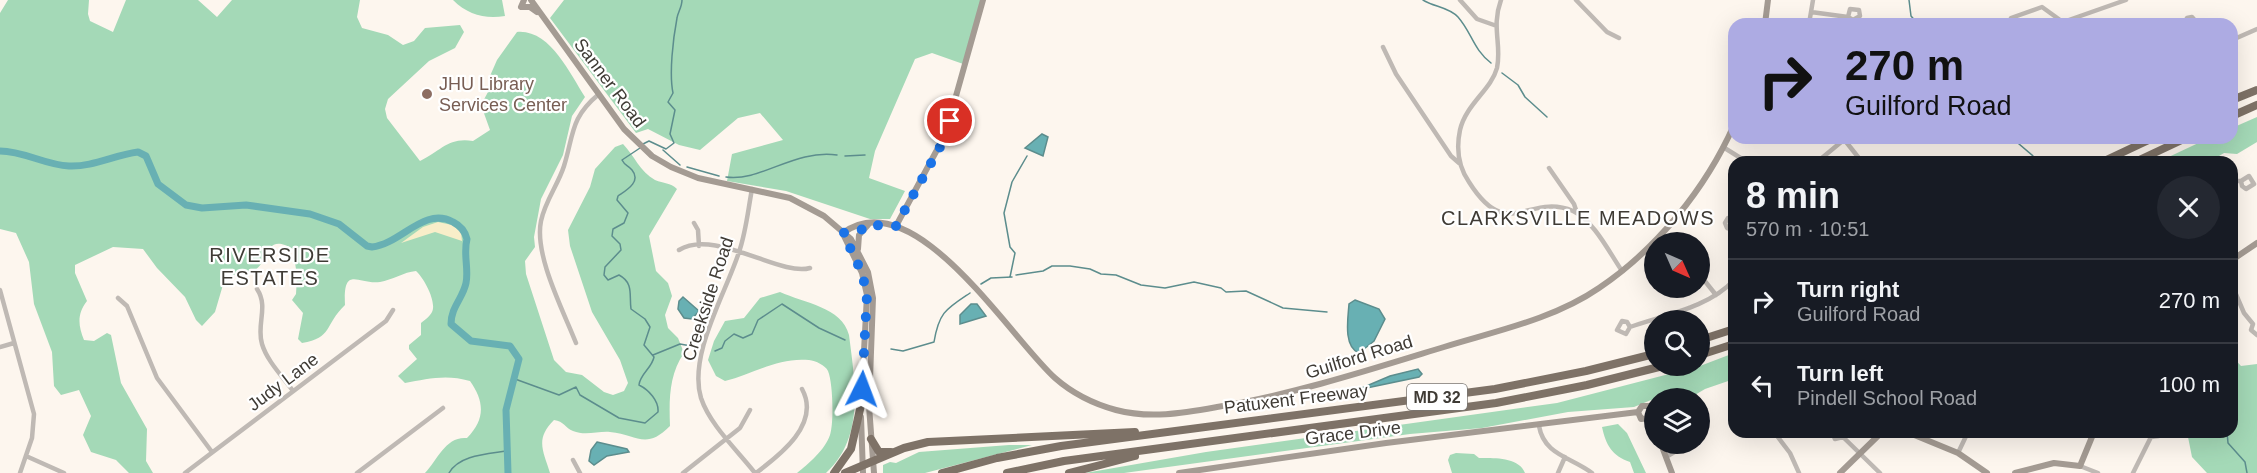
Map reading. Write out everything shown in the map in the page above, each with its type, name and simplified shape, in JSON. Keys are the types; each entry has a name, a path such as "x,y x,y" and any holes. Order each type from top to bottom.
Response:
{"highway":[{"path":"2238,98 2257,90"},
{"path":"2238,114 2257,106"},
{"path":"2115,156 2140,144"},
{"path":"2148,156 2173,144"},
{"path":"1710,337 1728,331"},
{"path":"1710,352 1728,346"},
{"name":"Patuxent Freeway","path":"942,473 997,458 1061,446 1504,387 1586,371 1644,356"},
{"name":"Patuxent Freeway","path":"1007,473 1064,461 1524,398 1644,370"},
{"path":"834,473 851,448 861,405"},
{"path":"845,473 863,469 872,461 916,444 938,441 1218,426"},
{"path":"1069,473 1125,458 1295,430"},
{"path":"871,439 879,452 894,452"}],"main road":[{"path":"524,0 521,7 530,7 544,17"},
{"name":"Sanner Road","path":"531,0 599,94 645,150 688,175 782,195 808,206 851,239 858,249"},
{"path":"896,226 945,135 983,0"},
{"path":"1766,18 1768,0"},
{"name":"Guilford Road","path":"843,233 855,225 896,226 926,243 957,267 1041,363 1065,386 1101,405 1151,415 1173,414 1268,398 1344,379 1561,309 1592,293 1622,271 1671,223 1728,138"},
{"path":"866,227 859,235 858,249 868,272 873,298 869,406 874,473"},
{"path":"843,233 862,273 867,295 861,405 863,469"},
{"path":"2238,256 2257,243"},
{"path":"1644,406 1638,412 1641,419 1644,419"},
{"name":"Grace Drive","path":"1179,473 1386,443 1539,426 1638,412"},
{"path":"1840,473 1876,438"},
{"path":"1922,438 1958,453 1987,473"},
{"path":"2015,473 2035,466 2054,463 2080,466 2092,438"},
{"path":"1665,454 1672,473"}],"street":[{"path":"1460,0 1478,19 1494,25"},
{"path":"1459,163 1458,145 1462,122 1497,68 1494,25 1501,0"},
{"path":"1576,0 1607,32 1619,38"},
{"path":"1810,18 1813,0"},
{"path":"2075,18 2126,0"},
{"path":"2011,18 2042,7 2057,18"},
{"path":"1811,12 1848,17"},
{"path":"2238,37 2257,29"},
{"path":"1383,47 1396,74 1451,156 1459,163 1476,193 1492,210 1513,214 1556,208 1577,213 1587,222 1622,271"},
{"path":"576,343 543,253 540,230 546,206 563,169 575,121 583,109 599,94"},
{"path":"1824,156 1837,144"},
{"path":"1724,147 1738,156"},
{"path":"1549,168 1574,204 1577,213"},
{"name":"Creekside Road","path":"752,189 740,251 702,352 698,369 699,386 705,406 755,473"},
{"path":"694,223 698,230 699,246"},
{"path":"679,250 699,246 740,251 796,269 810,268"},
{"path":"1630,327 1716,295 1728,285"},
{"path":"1710,287 1716,295"},
{"path":"0,290 34,414 32,438 20,473"},
{"path":"257,290 263,302 261,332 263,347 293,391"},
{"path":"118,298 127,306 157,378 212,452"},
{"path":"2238,298 2244,312 2255,323 2251,330 2257,335"},
{"name":"Judy Lane","path":"186,473 386,321 393,310"},
{"path":"0,347 14,343"},
{"path":"755,473 781,454 798,432 806,404 802,388"},
{"path":"357,473 443,408"},
{"path":"683,473 740,429 750,410"},
{"path":"1539,426 1545,444 1592,473"},
{"path":"1779,438 1790,453 1799,473"},
{"path":"1847,438 1880,473"},
{"path":"1958,453 1965,438"},
{"path":"2133,473 2148,438"},
{"path":"1666,457 1671,454"},
{"path":"26,456 64,473"},
{"path":"1558,473 1565,457"},
{"path":"573,460 580,473"},
{"path":"2080,466 2098,473"}],"green space":[{"path":"8,0 89,0 90,21 113,32 126,0 198,0 217,17 232,0 360,0 357,17 362,28 388,35 403,45 414,41 425,28 460,25 464,32 455,48 429,61 388,99 385,109 387,118 420,161 451,143 464,140 473,141 490,130 481,105 488,92 490,76 497,60 517,32 529,33 539,38 558,55 585,97 572,116 563,155 541,199 534,237 535,247 525,261 526,274 554,360 566,372 582,375 604,392 613,395 624,391 628,383 620,360 592,312 570,246 568,230 590,187 595,169 615,147 623,144 650,177 677,189 649,236 656,271 668,283 672,296 665,315 668,328 678,338 684,353 673,379 670,397 670,426 654,438 641,439 610,432 578,432 554,420 544,433 542,445 550,473 425,473 443,449 453,441 467,438 477,424 481,411 478,396 470,381 445,378 405,383 398,376 417,359 409,349 409,345 421,335 421,323 430,315 433,308 429,290 416,271 380,282 349,280 345,292 345,305 327,330 319,338 302,343 298,339 303,313 292,300 296,294 297,276 293,249 276,244 271,246 258,268 225,278 215,312 202,326 196,320 185,297 157,268 143,249 113,247 75,265 75,273 87,301 80,315 81,329 84,340 94,341 107,333 111,335 121,383 147,429 146,461 153,473 129,473 116,460 91,452 83,435 91,416 79,390 61,395 54,386 52,352 34,304 29,262 16,233 0,229 0,13"},
{"path":"453,0 502,0 505,16 477,15"},
{"path":"564,0 983,0 966,65 932,53 915,59 875,151 869,178 905,191 890,219 870,219 786,191 727,181 732,154 783,140 760,113 738,118 700,150 679,145 648,129 636,133 550,18"},
{"path":"2257,117 2257,142 2237,154 2171,156 2196,144 2238,144 2238,125"},
{"path":"780,292 830,312 839,318 849,335 855,390 852,426 847,443 838,459 826,473 797,473 820,451 830,435 832,393 830,377 825,367 809,360 787,361 725,381 716,376 708,360 714,341 725,321 744,318 760,298"},
{"path":"1728,355 1728,381 1708,388 1644,388 1644,403 1634,407 1568,412 1482,428 1410,434 1124,473 1085,473 1206,452 1557,403 1661,376 1710,376 1710,362"},
{"path":"2238,363 2241,366 2257,364 2257,473 2207,473 2192,457 2188,438 2238,438"},
{"path":"1618,424 1627,433 1646,473 1634,473 1630,462 1614,453 1608,444 1602,427"},
{"path":"1032,445 925,473 883,473 883,465 890,462 896,463 919,452"},
{"path":"1456,453 1512,461 1525,473 1452,473 1448,460 1450,455"}],"sand":[{"path":"438,222 452,225 461,232 462,241 435,232 401,243 423,227"}],"water":[{"path":"1042,134 1048,137 1043,156 1025,148"},
{"path":"683,297 699,311 692,319 684,318 678,309 679,301"},
{"path":"1355,300 1379,309 1385,319 1374,341 1359,353 1351,345 1348,332 1349,304"},
{"path":"971,304 977,304 986,316 960,324 960,315"},
{"path":"1418,369 1422,374 1419,377 1357,390 1390,376"},
{"path":"597,442 627,449 629,452 607,456 594,465 589,461 591,450"}],"waterway":[{"path":"643,144 649,141 666,149 674,143 670,134 675,110 668,102 673,93 671,76 673,46 682,0"},
{"path":"1423,0 1450,11 1458,17 1476,47 1491,63"},
{"path":"1909,0 1913,18"},
{"path":"1502,73 1518,85 1525,97 1547,117"},
{"path":"2019,144 2033,156"},
{"path":"515,379 559,395 576,387 580,395 619,418 645,423 658,412 653,396 639,385 654,357 644,345 650,327 645,319 631,309 630,290 624,278 619,275 608,280 604,275 605,267 621,250 620,244 612,236 613,229 624,223 628,213 617,200 618,196 631,186 635,178 635,174 622,160 640,148"},
{"path":"663,150 680,165"},
{"path":"0,151 18,153 69,166 87,165 138,152 146,156 158,184 186,205 202,208 246,205 310,214 339,224 367,246 372,247 393,240 422,222 432,219 442,218 456,224 462,229 467,239 467,278 451,324 471,341 510,346 519,359 506,410 508,473"},
{"path":"726,177 752,175 821,154 837,155"},
{"path":"845,156 865,155"},
{"path":"1010,277 1015,253 1010,247 1004,213 1012,182 1027,156"},
{"path":"687,167 719,176"},
{"path":"1016,275 1043,271 1052,266 1070,266 1090,269 1101,274 1116,275 1141,285 1165,288 1194,282 1221,288 1226,292 1246,291 1283,308 1327,312"},
{"path":"981,284 991,278 1012,277"},
{"path":"891,349 903,351 934,342 938,324 945,312 970,293"},
{"path":"715,351 722,348 725,341 734,334 743,338 752,334 758,320 782,304 819,328 845,340"},
{"path":"653,355 680,344 691,346"},
{"path":"2228,438 2228,443 2245,462 2247,473"},
{"path":"449,473 459,462 466,459 506,451"}],"place":[{"name":"JHU Library Services Center","path":"427,94"}],"district":[{"name":"CLARKSVILLE MEADOWS","path":"1578,218"},
{"name":"RIVERSIDE ESTATES","path":"270,266"}],"route":[{"path":"862,389 867,295 858,262 845,242 843,233 864,229 868,225 896,226 912,194 936,156 950,121"}]}
